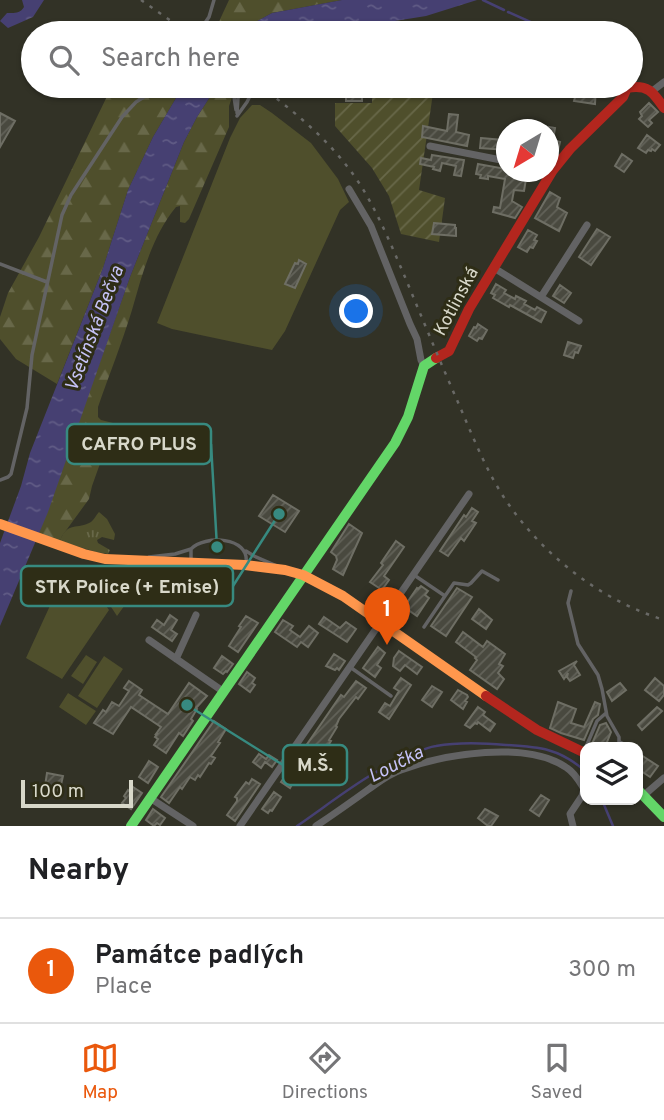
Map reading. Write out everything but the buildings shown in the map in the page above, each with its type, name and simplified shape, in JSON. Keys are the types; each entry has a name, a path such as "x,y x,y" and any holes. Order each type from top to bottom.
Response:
{"street":[{"path":"643,87 664,82"},
{"path":"643,92 664,108"},
{"name":"Kotlinská","path":"559,161 622,98"},
{"path":"430,146 496,159"},
{"name":"Kotlinská","path":"424,366 449,351 469,309 544,182"},
{"path":"131,826 400,436 408,417 424,366 417,339 371,226 349,190"},
{"path":"541,297 587,225"},
{"path":"494,268 579,321"},
{"path":"240,826 469,494"},
{"path":"0,524 95,557 245,565 303,575 332,589 537,730 580,748"},
{"path":"176,659 196,615"},
{"path":"149,640 224,692"},
{"path":"316,826 399,770 460,754 522,752 555,761 571,771 580,783"},
{"path":"643,791 664,778"},
{"path":"643,796 664,817"},
{"path":"150,798 193,826"},
{"path":"573,826 570,814 580,799"}],"lane":[{"path":"206,21 214,0"},
{"path":"0,480 11,474 24,421 32,355 62,215 71,195 122,117 142,98"},
{"path":"235,98 237,116"},
{"path":"237,116 238,98"},
{"path":"237,116 249,98"},
{"path":"0,264 47,282"},
{"path":"138,561 158,555 175,554 191,549 200,542 232,542 254,556 285,570"},
{"path":"242,547 247,556 245,565"},
{"path":"191,549 192,563"},
{"path":"424,626 454,583 471,583 482,571 498,580"},
{"path":"414,575 445,596"},
{"path":"571,591 568,603 578,644 598,675 607,712 620,741"},
{"path":"350,667 391,696"},
{"path":"588,742 597,721 607,712"}],"green space":[{"path":"229,0 342,0 272,13 257,21 219,21"},
{"path":"106,98 176,98 153,137 128,190 103,268 57,384 16,359 0,339 0,317 8,293 39,237"},
{"path":"209,98 232,98 229,127 189,219 185,223 180,222 180,206 176,207 160,230 149,256 98,407 98,417 113,423 112,430 89,499 60,541 39,533 130,277 184,142"},
{"path":"372,98 432,98 419,190 445,198 439,242 401,234 389,196 372,168 335,126 335,103 372,103"},
{"path":"252,105 260,105 311,143 338,179 349,202 340,210 285,331 272,350 172,329 157,323 230,138 240,118"},
{"path":"99,512 107,519 115,534 114,540 102,537 97,540 110,550 108,554 60,541 69,528 91,522"},
{"path":"119,571 147,574 117,616 100,590 86,576 108,577"},
{"path":"82,577 109,610 62,679 26,658 59,586 67,579"},
{"path":"86,655 97,662 83,684 71,676"},
{"path":"104,656 123,669 97,708 78,696"},
{"path":"68,693 96,711 86,725 59,707"}],"water":[{"path":"22,0 44,0 33,17 8,28 0,21 7,13 17,13 24,7"},
{"path":"342,0 477,0 426,16 395,21 257,21 272,13"},
{"name":"Vsetínská Bečva","path":"176,98 209,98 184,142 130,277 48,512 0,626 0,543 30,453 103,268 128,190 153,137"}],"waterway":[{"path":"483,0 504,10"},
{"path":"508,12 528,21"},
{"name":"Loučka","path":"297,826 369,776 433,746 471,743 539,748 557,753 580,767"},
{"name":"Loučka","path":"604,805 613,826"}],"railway":[{"path":"141,0 171,21"},
{"path":"276,98 340,157 374,208 484,461 496,485 518,517 553,555 594,587 616,600 664,620"}],"traffic: fast":[{"path":"131,826 395,443 408,417 424,366 436,358"},
{"path":"643,795 664,817"}],"traffic: slow":[{"path":"0,524 105,559 245,565 303,575 343,596 486,696"}],"traffic: jam":[{"path":"643,88 649,90 664,108"},
{"path":"436,358 449,351 469,309 553,170 570,149 622,98"},
{"path":"486,696 537,730 580,751"}],"place":[{"name":"STK Police (+ Emise)","path":"279,514"},
{"name":"CAFRO PLUS","path":"217,547"},
{"name":"Památce padlých","path":"387,645"},
{"name":"M.Š.","path":"187,705"}]}
